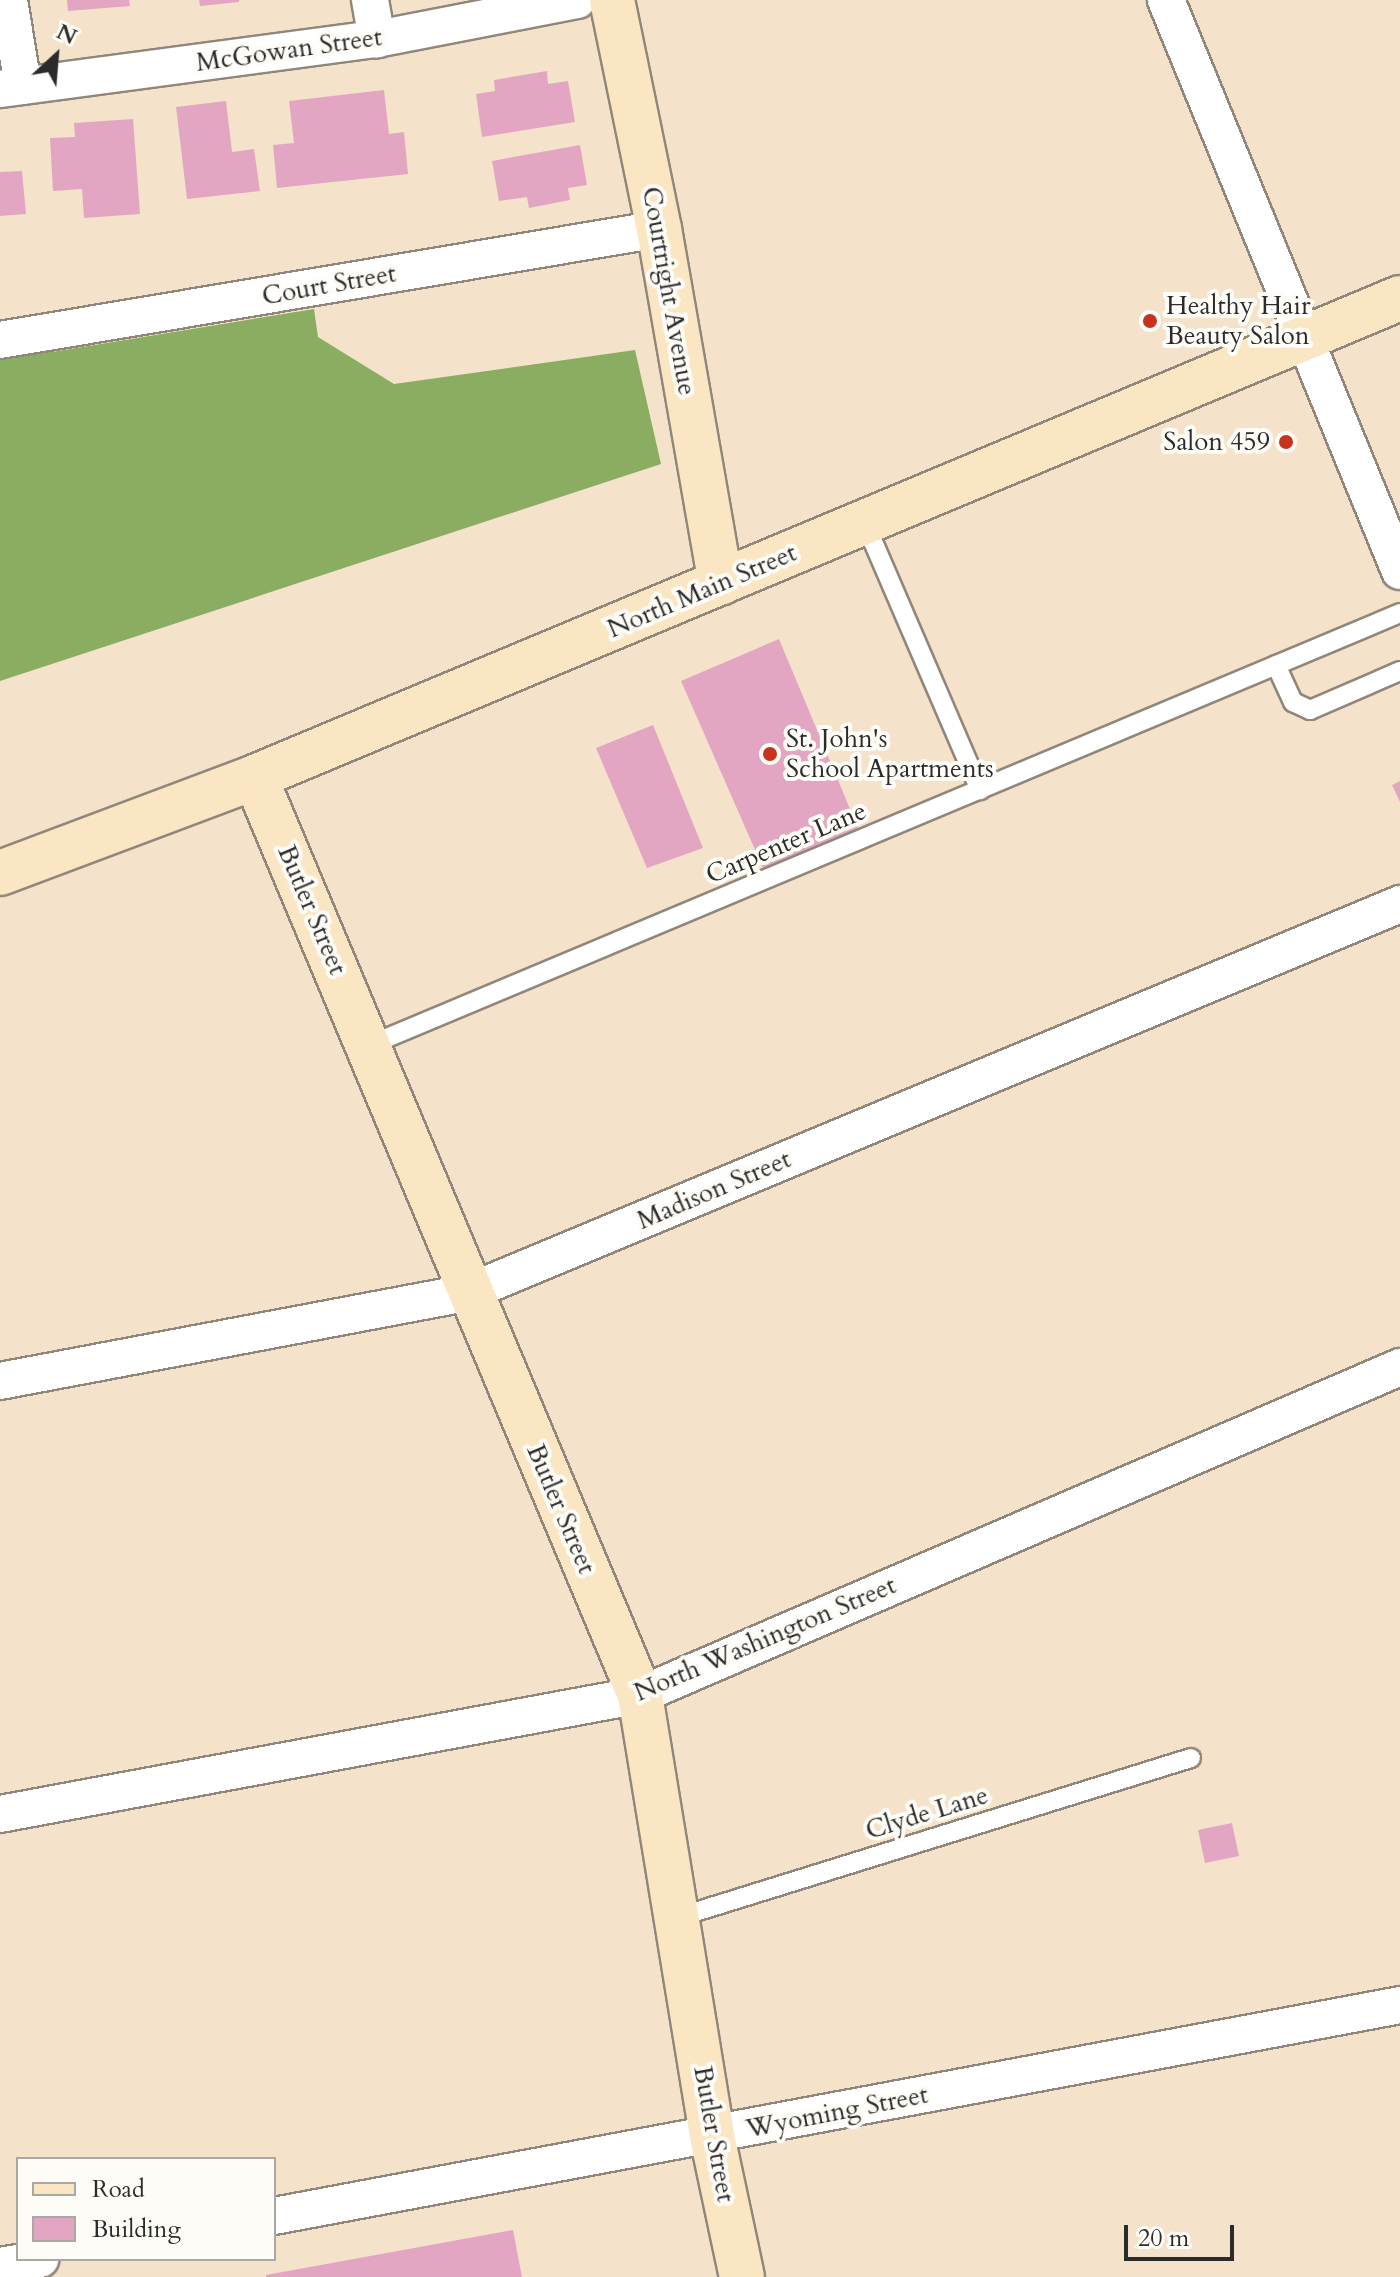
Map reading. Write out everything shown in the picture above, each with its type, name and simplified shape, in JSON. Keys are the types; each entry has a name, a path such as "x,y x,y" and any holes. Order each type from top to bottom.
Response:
{"main road":[{"name":"Courtright Avenue","path":"612,0 659,229 721,583"},
{"name":"North Main Street","path":"0,873 255,777 1400,298"},
{"name":"Butler Street","path":"255,777 370,1045 469,1292 640,1695 679,1917 712,2136 742,2277"}],"street":[{"path":"9,0 11,88"},
{"path":"370,0 377,39"},
{"name":"McGowan Street","path":"11,88 377,39 577,0"},
{"path":"1166,0 1400,571"},
{"name":"Court Street","path":"0,340 659,229"},
{"name":"Madison Street","path":"0,1381 469,1292 1400,904"},
{"name":"North Washington Street","path":"0,1814 640,1695 1400,1367"},
{"name":"Wyoming Street","path":"276,2216 1400,2005"},
{"path":"0,2266 29,2261"}],"lane":[{"path":"865,523 980,790"},
{"name":"Carpenter Lane","path":"370,1045 1400,613"},
{"path":"1276,665 1293,702 1310,710 1400,671"},
{"name":"Clyde Lane","path":"679,1917 1191,1758"}],"green space":[{"path":"314,309 318,337 394,384 635,350 661,464 0,681 0,329 52,352"}],"building":[{"path":"67,0 129,0 130,6 68,11"},
{"path":"199,0 239,0 239,2 200,6"},
{"path":"547,71 548,84 568,81 575,122 482,137 476,94 495,91 494,80"},
{"path":"384,90 389,134 404,132 408,174 277,188 273,145 294,143 289,101"},
{"path":"226,101 232,152 254,149 260,191 187,199 176,107"},
{"path":"133,119 140,214 84,218 82,189 53,191 50,138 75,137 74,123"},
{"path":"580,145 587,185 568,188 570,200 529,208 527,197 499,201 492,161"},
{"path":"22,171 26,214 0,216 0,172"},
{"name":"St. John's School Apartments","path":"779,639 858,828 763,868 681,681"},
{"path":"653,725 703,848 647,868 596,748"},
{"path":"1400,781 1400,802 1392,785"},
{"path":"1232,1823 1239,1856 1205,1863 1198,1830"},
{"path":"513,2230 522,2277 266,2277 266,2275"}],"place":[{"name":"Healthy Hair Beauty Salon","path":"1150,321"},
{"name":"Salon 459","path":"1286,442"},
{"name":"St. John's School Apartments","path":"770,754"}]}
